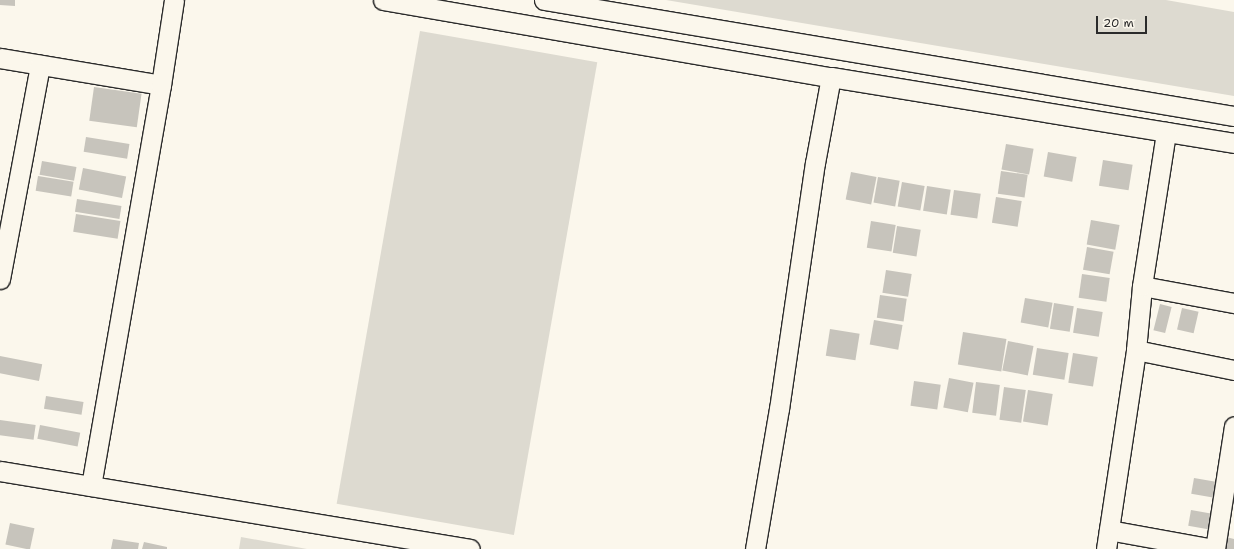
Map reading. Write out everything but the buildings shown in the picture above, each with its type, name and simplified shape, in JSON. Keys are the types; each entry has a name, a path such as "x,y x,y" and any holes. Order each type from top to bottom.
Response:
{"street":[{"path":"91,486 161,85 174,0"},
{"path":"383,0 831,77 1234,143"},
{"path":"544,0 1234,116"},
{"path":"0,58 161,85"},
{"path":"0,279 40,65"},
{"path":"755,549 779,410 815,163 831,77"},
{"path":"1106,549 1136,350 1142,286 1166,132"},
{"path":"1142,286 1234,303"},
{"path":"1136,350 1234,370"},
{"path":"1109,530 1215,549 1234,426"},
{"path":"0,471 428,546 470,549"}],"shaded area":[{"path":"666,0 1166,0 1234,12 1234,96"},
{"path":"420,31 597,62 514,535 337,504"},
{"path":"241,537 307,549 239,549"}]}
